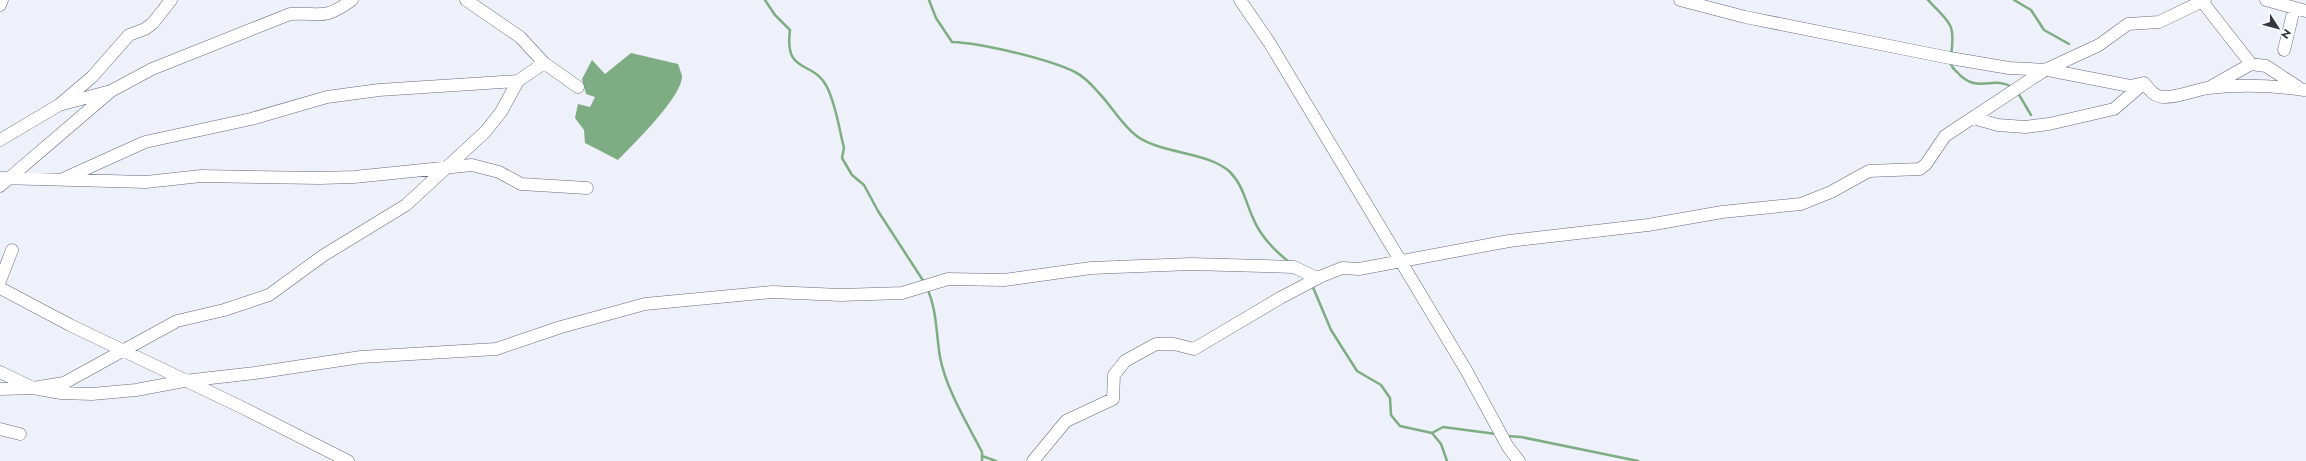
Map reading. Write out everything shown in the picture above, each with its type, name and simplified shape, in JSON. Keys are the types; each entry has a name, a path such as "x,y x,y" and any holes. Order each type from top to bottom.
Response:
{"street":[{"path":"0,5 2,0"},
{"path":"0,140 59,105 92,77 129,35 145,29 153,23 171,0"},
{"path":"3,181 111,91 152,69 290,14 304,13 316,16 332,13 352,0"},
{"path":"466,0 489,18 520,37 544,63 578,87"},
{"path":"1240,0 1269,42 1466,370 1508,447 1519,461"},
{"path":"1680,0 1745,17 2009,68 2045,70 2130,86 2144,84"},
{"path":"2266,0 2300,10 2284,50"},
{"path":"1033,461 1066,422 1113,399 1114,375 1125,361 1156,344 1174,344 1194,349 1320,276 1342,268 1360,269 1400,260 1509,241 1648,225 1722,212 1801,204 1831,192 1869,171 1920,169 1926,164 1945,136 1997,100 2045,70 2099,45 2128,24 2159,22 2202,1 2251,64"},
{"path":"0,389 34,388 64,383 177,321 224,310 269,295 324,255 406,205 445,166 485,132 501,112 518,81 544,63"},
{"path":"2208,88 2251,64 2266,66 2305,91"},
{"path":"60,180 145,142 251,119 327,97 379,90 518,81"},
{"path":"1973,118 1998,125 2026,127 2049,124 2114,109 2144,84"},
{"path":"2144,84 2154,95 2163,97 2208,88 2270,84 2305,91"},
{"path":"59,105 111,91"},
{"path":"3,181 60,180 146,182 201,176 320,178 354,177 445,166 472,165 499,172 521,184 587,188"},
{"path":"0,281 12,250"},
{"path":"0,372 34,388 60,393 92,394 136,390 184,381 255,373 361,357 496,349 561,327 644,304 772,292 841,295 902,293 948,279 1004,280 1091,268 1183,264 1294,267 1317,278 1320,276"},
{"path":"0,288 123,351 242,407 348,461"},
{"path":"0,429 20,434"}],"shaded area":[{"path":"631,53 678,64 682,76 680,85 666,108 645,133 618,160 585,143 584,130 575,118 578,104 590,107 595,97 586,94 582,79 592,60 605,74"}],"waterway":[{"path":"765,0 775,15 790,30 789,45 791,54 795,61 821,78 827,87 835,109 844,148 842,158 852,175 864,185 878,211 924,282"},
{"path":"929,0 936,18 952,42 980,45 1015,52 1049,62 1075,72 1093,86 1127,127 1138,137 1148,143 1210,160 1221,165 1230,172 1238,183 1259,231 1273,248 1289,262"},
{"path":"1928,0 1949,24 1952,36 1951,55"},
{"path":"2014,0 2031,10 2044,30 2069,44"},
{"path":"1951,62 1954,69 1964,79 1971,82 1978,84 1998,83 2012,87"},
{"path":"2018,93 2031,115"},
{"path":"1312,285 1331,330 1357,371 1381,385 1390,398 1391,415 1400,426 1432,433 1441,444 1447,461"},
{"path":"927,288 933,305 943,369 958,406 982,452 982,461"},
{"path":"1432,433 1443,427 1496,434"},
{"path":"1507,436 1521,437 1638,461"},
{"path":"982,456 996,461"}]}
